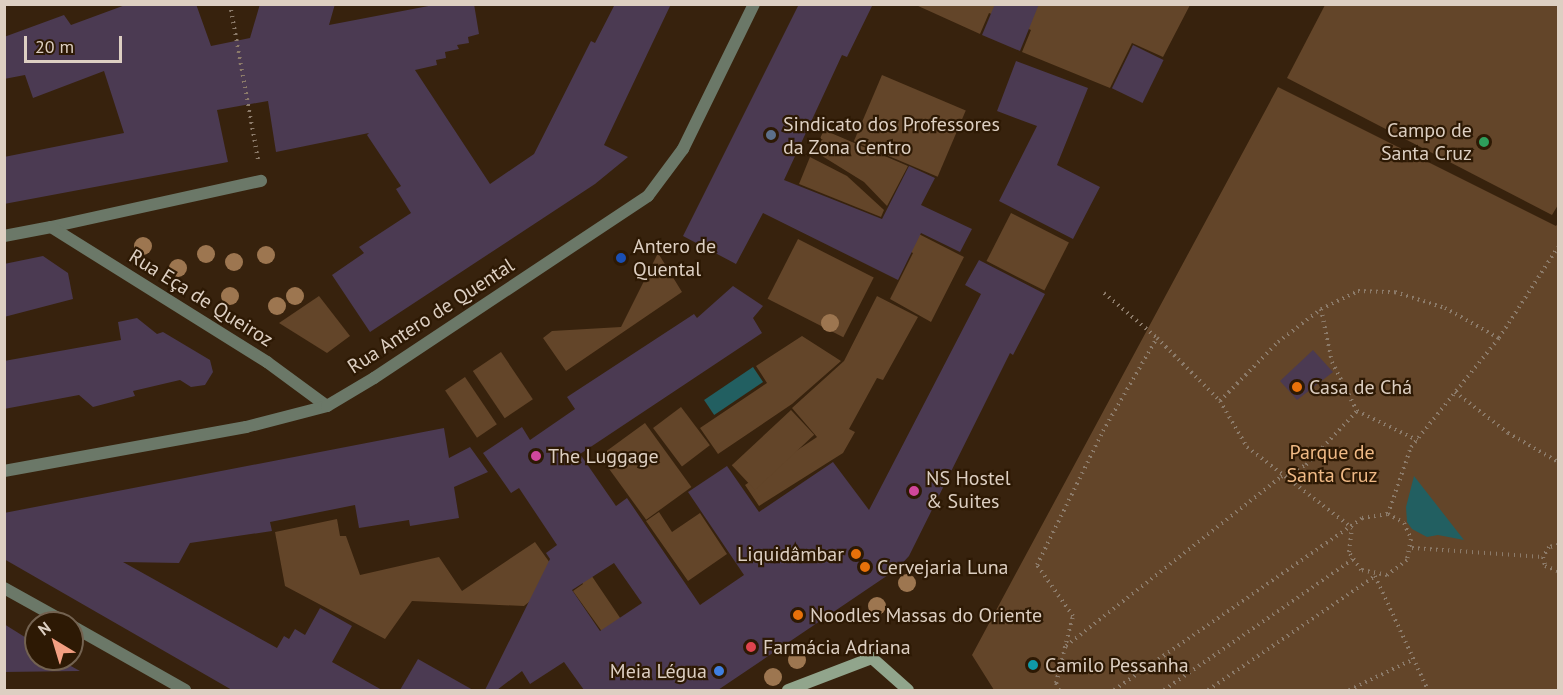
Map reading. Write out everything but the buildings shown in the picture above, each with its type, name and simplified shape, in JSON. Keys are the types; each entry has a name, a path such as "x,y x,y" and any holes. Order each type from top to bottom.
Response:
{"main road":[{"path":"788,690 872,658 908,690"}],"street":[{"name":"Rua Antero de Quental","path":"4,471 246,427 327,406 648,196 683,149 754,4"},
{"path":"4,236 261,181"},
{"name":"Rua Eça de Queiroz","path":"51,227 267,362 327,406"},
{"path":"4,588 45,611"},
{"path":"84,633 185,690"}],"path":[{"path":"230,4 256,153"},
{"path":"1388,514 1417,440 1498,338 1558,247"},
{"path":"1220,401 1278,342 1321,309 1358,291 1395,292 1446,308 1498,338"},
{"path":"1104,293 1157,338 1220,401 1247,447 1281,477 1352,528"},
{"path":"1321,309 1332,362 1357,411 1417,440"},
{"path":"1059,690 1056,683 1073,616 1037,565 1103,431 1157,338"},
{"path":"1455,392 1508,433 1558,462"},
{"path":"1066,646 1281,477 1306,465 1357,411"},
{"path":"1114,690 1374,513 1388,514 1404,524 1412,549 1399,570 1375,576 1208,690"},
{"path":"1352,528 1348,544 1352,560 1361,570 1375,576 1412,660 1428,690"},
{"path":"1543,556 1549,547 1558,545"},
{"path":"1412,549 1543,556"},
{"path":"1543,556 1549,569 1558,571"},
{"path":"1164,690 1352,560"},
{"path":"1349,690 1412,660"}],"green space":[{"path":"916,5 1190,5 1163,57 1132,43 1110,88 1022,52 1031,30 989,13 980,34"},
{"name":"Campo de Santa Cruz","path":"1325,5 1558,5 1558,205 1552,215 1287,78"},
{"path":"882,75 966,111 938,177 854,141"},
{"name":"Parque de Santa Cruz","path":"1278,87 1556,226 1558,223 1558,690 994,690 972,655"},
{"path":"824,130 908,166 887,206 864,182 814,151"},
{"path":"810,157 847,176 884,210 881,217 799,184"},
{"path":"1011,213 1069,243 1044,291 986,261"},
{"path":"909,229 964,257 931,322 890,299 913,253 900,247"},
{"path":"798,239 874,278 843,337 768,299"},
{"path":"658,253 682,292 566,371 543,338 552,331 621,327"},
{"path":"319,296 350,336 327,353 279,323"},
{"path":"877,296 918,317 883,380 877,378 849,429 855,432 843,453 759,506 745,485 817,437 792,408 844,361"},
{"path":"802,336 841,361 792,404 718,454 700,428 767,383 756,366"},
{"path":"501,352 533,399 505,418 473,371"},
{"path":"465,377 497,424 477,438 445,390"},
{"path":"681,407 710,445 682,466 653,428"},
{"path":"791,410 814,435 755,490 732,465"},
{"path":"645,423 691,487 646,520 600,456"},
{"path":"659,512 672,532 700,513 727,554 688,581 646,521"},
{"path":"337,519 340,536 346,536 360,575 439,557 462,591 535,542 560,577 524,606 412,601 385,639 285,586 275,532"},
{"path":"585,566 631,634 613,647 573,591 583,584 576,572"}],"water":[{"path":"753,367 763,382 714,415 704,400"},
{"path":"1414,476 1464,540 1438,535 1427,537 1412,529 1407,522 1406,507"}],"place":[{"name":"Sindicato dos Professores da Zona Centro","path":"771,135"},
{"name":"Campo de Santa Cruz","path":"1484,142"},
{"name":"Antero de Quental","path":"621,258"},
{"name":"Casa de Chá","path":"1297,387"},
{"name":"The Luggage","path":"536,456"},
{"name":"NS Hostel & Suites","path":"914,491"},
{"name":"Liquidâmbar","path":"856,554"},
{"name":"Cervejaria Luna","path":"865,567"},
{"name":"Noodles Massas do Oriente","path":"798,615"},
{"name":"Farmácia Adriana","path":"751,647"},
{"name":"Camilo Pessanha","path":"1033,665"},
{"name":"Meia Légua","path":"719,671"}]}
